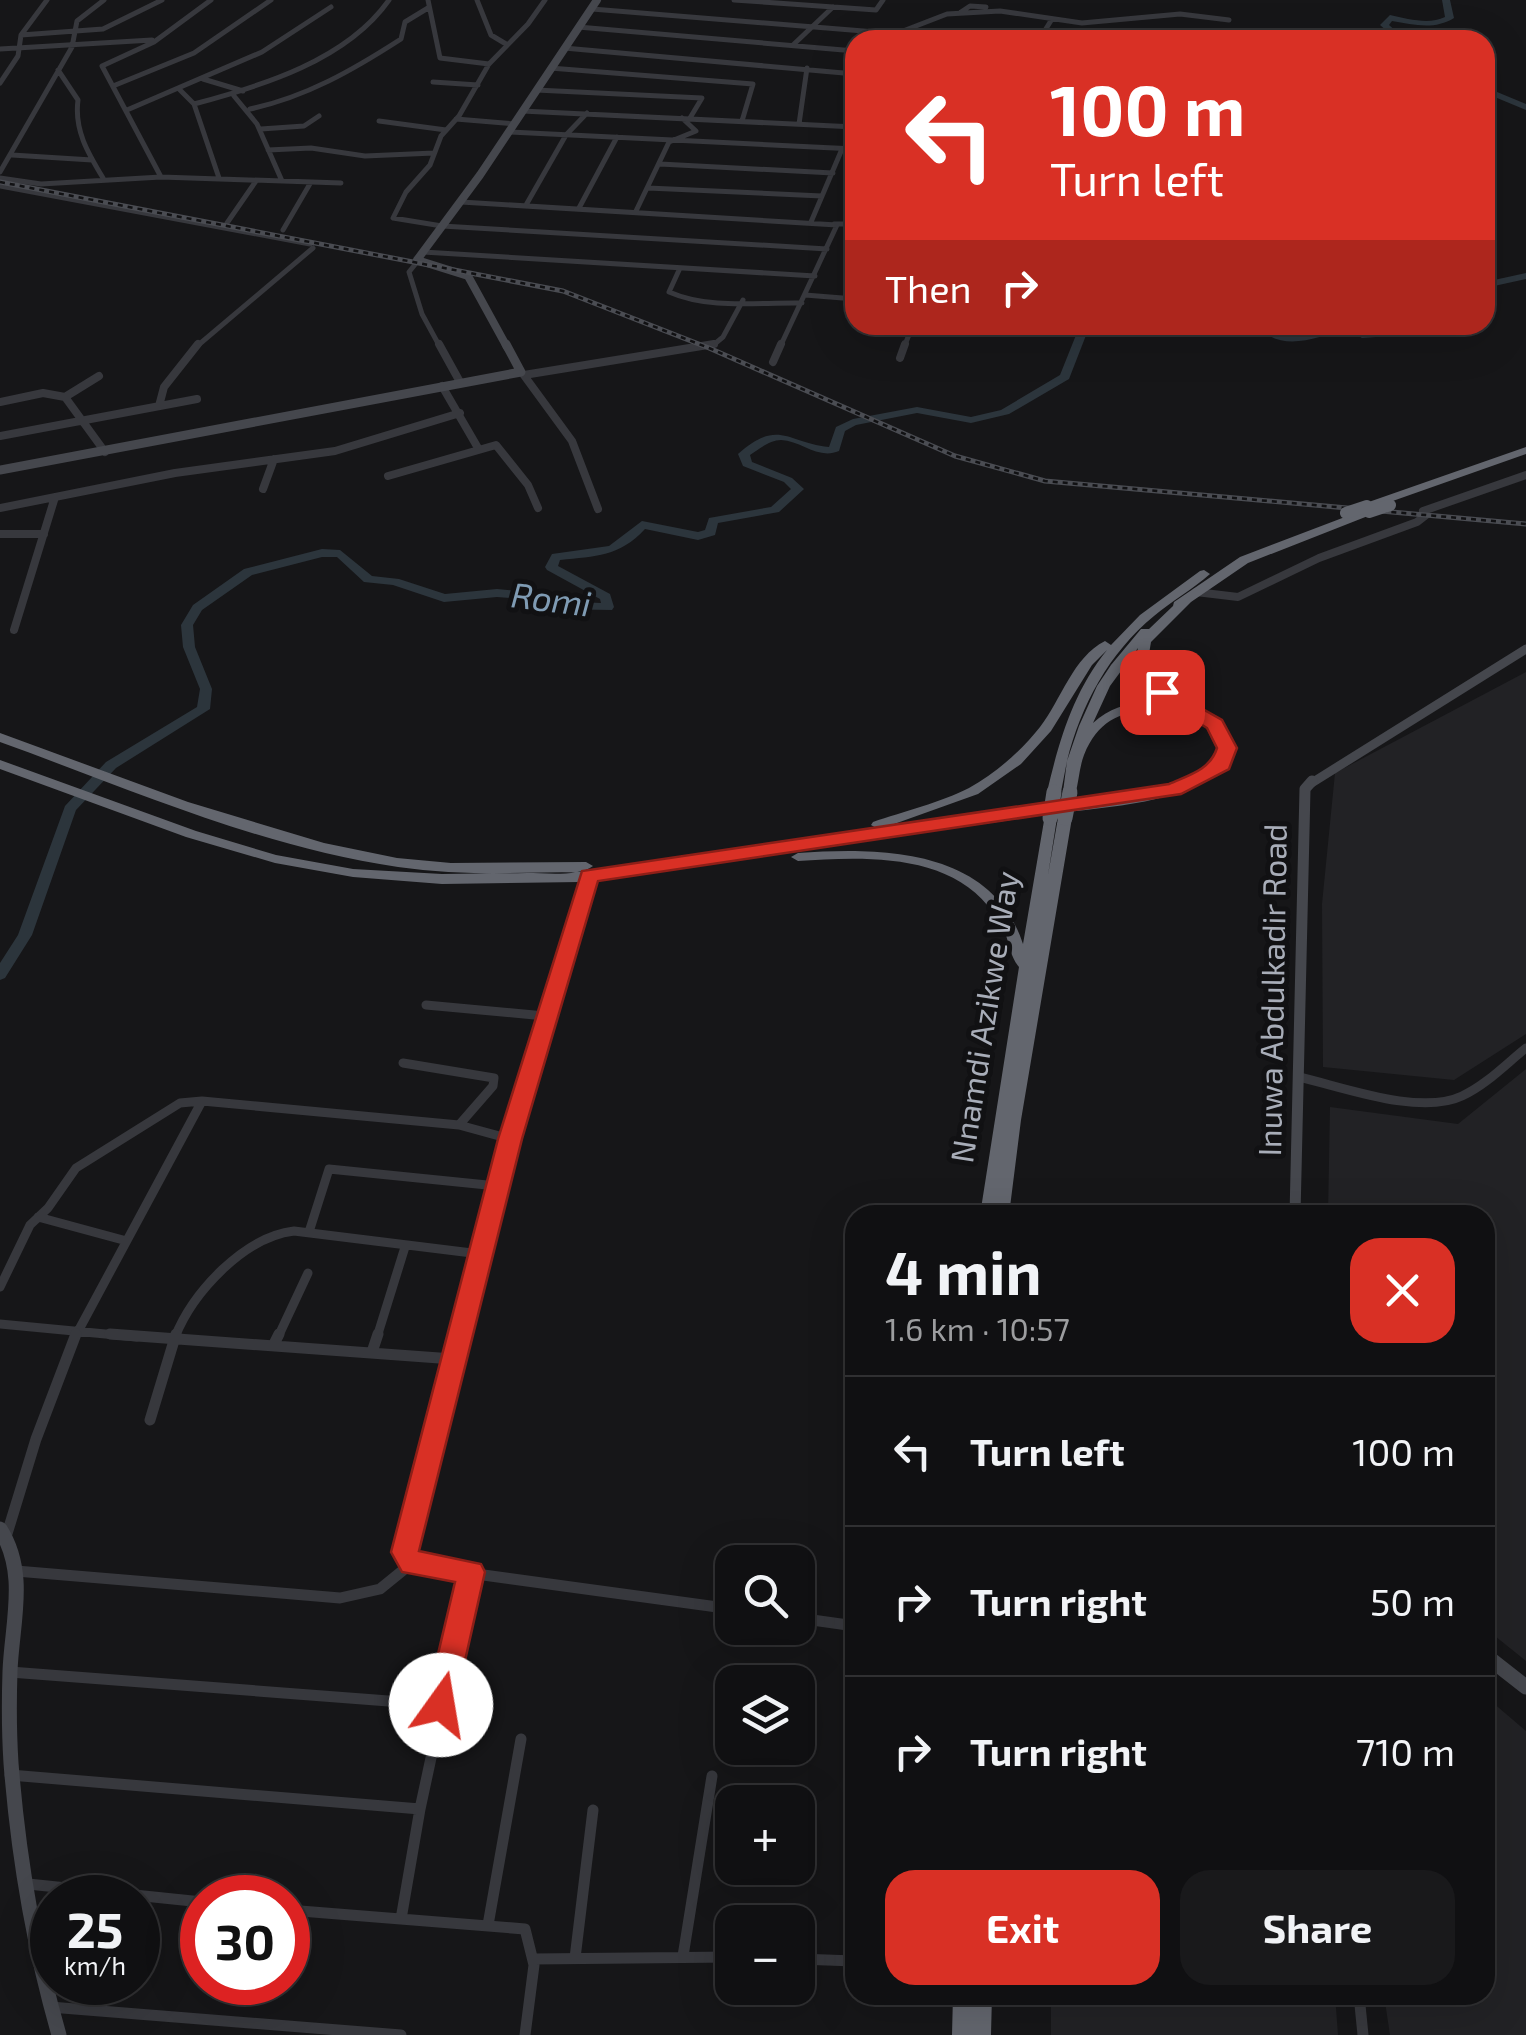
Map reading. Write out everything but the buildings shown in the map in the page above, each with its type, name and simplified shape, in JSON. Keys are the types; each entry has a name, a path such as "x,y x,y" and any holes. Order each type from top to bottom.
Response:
{"highway":[{"name":"Nnamdi Azikwe Way","path":"1002,1205 1062,792 1064,742 1086,686 1125,634 1158,604 1254,547 1346,513 1390,505 1526,454"},
{"name":"Nnamdi Azikwe Way","path":"1062,792 1090,710 1110,674 1156,622 1191,596 1244,560 1368,509 1526,454"},
{"path":"0,764 237,849 353,874 490,881 589,876 694,862 1135,798 1201,779 1222,764 1226,739 1206,717 1156,688 1141,666 1145,641 1191,596"},
{"path":"878,825 942,805 1016,762 1046,728 1086,663 1158,604"},
{"path":"0,736 284,836 372,859 522,868 623,864 878,825 1143,791 1206,768 1214,760 1216,740 1211,729 1189,714 1156,706 1129,707 1104,717 1074,761"},
{"name":"Nnamdi Azikwe Way","path":"990,1205 1024,976 1058,818"},
{"path":"694,862 857,852 924,862 965,880 1000,911 1014,932 1024,976"},
{"path":"963,2035 964,2005"},
{"path":"980,2035 981,2005"}],"street":[{"path":"0,83 18,56 21,35 47,0"},
{"path":"104,0 82,14 73,33 72,47 0,175 41,184 161,177 340,184"},
{"path":"21,35 112,27 162,0"},
{"path":"161,177 103,63 160,39 211,0"},
{"path":"113,86 194,53 272,0"},
{"path":"194,104 234,96 318,58 378,18 390,0"},
{"path":"477,0 491,35 506,44"},
{"path":"545,0 528,24 489,64 446,130 430,165 392,215 442,226 828,249"},
{"path":"734,0 823,6 832,3 876,10 883,0"},
{"path":"793,45 829,15 832,3"},
{"path":"250,109 288,102 364,65 401,38 406,22 428,4 441,60 489,64"},
{"path":"460,382 422,314 409,272 594,4 871,30"},
{"path":"964,13 970,6 986,6"},
{"path":"127,110 180,90 277,44 331,7"},
{"path":"905,30 939,16 996,11 1094,22 1180,14 1229,20"},
{"path":"1045,30 1052,19"},
{"path":"578,27 845,50"},
{"path":"0,49 160,39"},
{"path":"721,60 729,40"},
{"path":"564,48 845,73"},
{"path":"647,74 650,54"},
{"path":"550,68 748,79 756,85 742,121"},
{"path":"799,124 807,68"},
{"path":"58,70 78,100 76,114 102,178"},
{"path":"203,79 244,91"},
{"path":"686,118 712,80"},
{"path":"433,82 478,85"},
{"path":"180,90 194,104 218,178"},
{"path":"536,90 702,98"},
{"path":"234,96 250,109 261,128 282,181"},
{"path":"522,110 845,126"},
{"path":"526,205 566,135 587,113"},
{"path":"261,128 304,126 318,116"},
{"path":"668,141 696,131 686,118"},
{"path":"456,119 566,135 845,149"},
{"path":"380,121 446,130"},
{"path":"755,144 762,122"},
{"path":"579,208 617,137"},
{"path":"637,224 668,141"},
{"path":"268,150 312,148 365,156 434,152"},
{"path":"811,222 842,149"},
{"path":"12,154 92,160"},
{"path":"660,164 833,172"},
{"path":"227,223 256,181"},
{"path":"283,230 311,182"},
{"path":"0,186 311,246 201,340 172,375 158,406"},
{"path":"648,188 822,196"},
{"path":"460,202 845,224"},
{"path":"615,210 616,221"},
{"path":"773,362 838,228 831,224"},
{"path":"423,252 815,276"},
{"path":"417,262 468,276 523,373 572,442 598,509"},
{"path":"680,268 670,294 703,302 845,299"},
{"path":"0,470 460,382 709,348 723,337 743,300"},
{"path":"726,302 737,309"},
{"path":"900,358 909,335"},
{"path":"65,397 100,376"},
{"path":"442,386 478,448"},
{"path":"0,402 44,393 65,397 85,420 104,452"},
{"path":"0,436 197,399"},
{"path":"0,508 175,473 334,451 460,413"},
{"path":"388,476 493,444 501,447 528,485 538,508"},
{"path":"264,489 274,460"},
{"path":"1191,596 1238,597 1320,558 1418,522 1426,515 1423,511 1526,475"},
{"path":"14,630 55,497"},
{"path":"0,534 44,534"},
{"name":"Inuwa Abdulkadir Road","path":"1295,1205 1306,789 1316,777 1379,736 1526,649"},
{"path":"412,1564 405,1552 452,1359 510,1139 589,876"},
{"path":"426,1004 545,1016"},
{"path":"1299,1077 1416,1101 1441,1102 1460,1098 1526,1048"},
{"path":"404,1063 494,1078 492,1086 459,1126"},
{"path":"59,2035 50,2007 28,1884 7,1819 10,1672 6,1645 16,1571 3,1533 78,1328 202,1102"},
{"path":"0,1287 24,1236 82,1162 180,1103 459,1126 510,1139"},
{"path":"309,1232 329,1169 497,1186"},
{"path":"38,1218 123,1240"},
{"path":"150,1420 173,1340 187,1308 212,1278 280,1232 309,1232 480,1254"},
{"path":"372,1352 405,1247"},
{"path":"274,1344 308,1273"},
{"path":"0,1324 452,1359"},
{"path":"16,1571 340,1598 372,1595 389,1587 412,1564"},
{"path":"412,1564 715,1606"},
{"path":"401,1919 420,1809 471,1572"},
{"path":"815,1620 845,1625"},
{"path":"1495,1663 1526,1688"},
{"path":"10,1672 441,1705"},
{"path":"488,1925 520,1739"},
{"path":"10,1775 420,1809"},
{"path":"683,1956 712,1776"},
{"path":"575,1958 593,1810"},
{"path":"28,1884 180,1900"},
{"path":"310,1912 526,1928 533,1959 524,2035"},
{"path":"533,1959 715,1957"},
{"path":"815,1960 845,1961"},
{"path":"1360,2005 1363,2035"},
{"path":"50,2007 401,2035"}],"shaded area":[{"path":"1526,672 1526,1034 1454,1080 1323,1067 1322,904 1335,773"},
{"path":"1526,1069 1526,1661 1495,1636 1495,1205 1328,1205 1330,1107 1458,1124"},
{"path":"1495,1705 1526,1731 1526,2035 1390,2035 1386,2005 1495,2005"},
{"path":"1051,2005 1336,2005 1338,2035 1051,2035"}],"waterway":[{"name":"Romi","path":"1390,30 1384,25 1390,18 1417,23 1440,23 1450,18 1446,0"},
{"name":"Romi","path":"1495,94 1526,107"},
{"name":"Romi","path":"1495,283 1526,276"},
{"name":"Romi","path":"0,975 25,935 70,809 111,765 203,709 206,689 189,647 187,625 197,608 248,572 322,553 340,554 368,579 395,582 444,598 497,593 528,596 552,605 608,607 606,597 551,567 556,557 613,548 642,525 698,536 711,532 713,520 775,510 798,489 788,480 747,464 744,454 760,443 781,437 833,451 840,429 853,422 917,410 971,420 1005,412 1065,377 1081,335"},
{"name":"Romi","path":"1273,335 1294,339 1312,335"}],"railway":[{"path":"0,182 563,291 709,348 955,456 1045,481 1526,524"}],"route":[{"path":"441,1705 471,1572 412,1564 405,1552 510,1139 589,876 1174,790 1201,779 1222,764 1226,739 1206,717 1162,692"}]}
